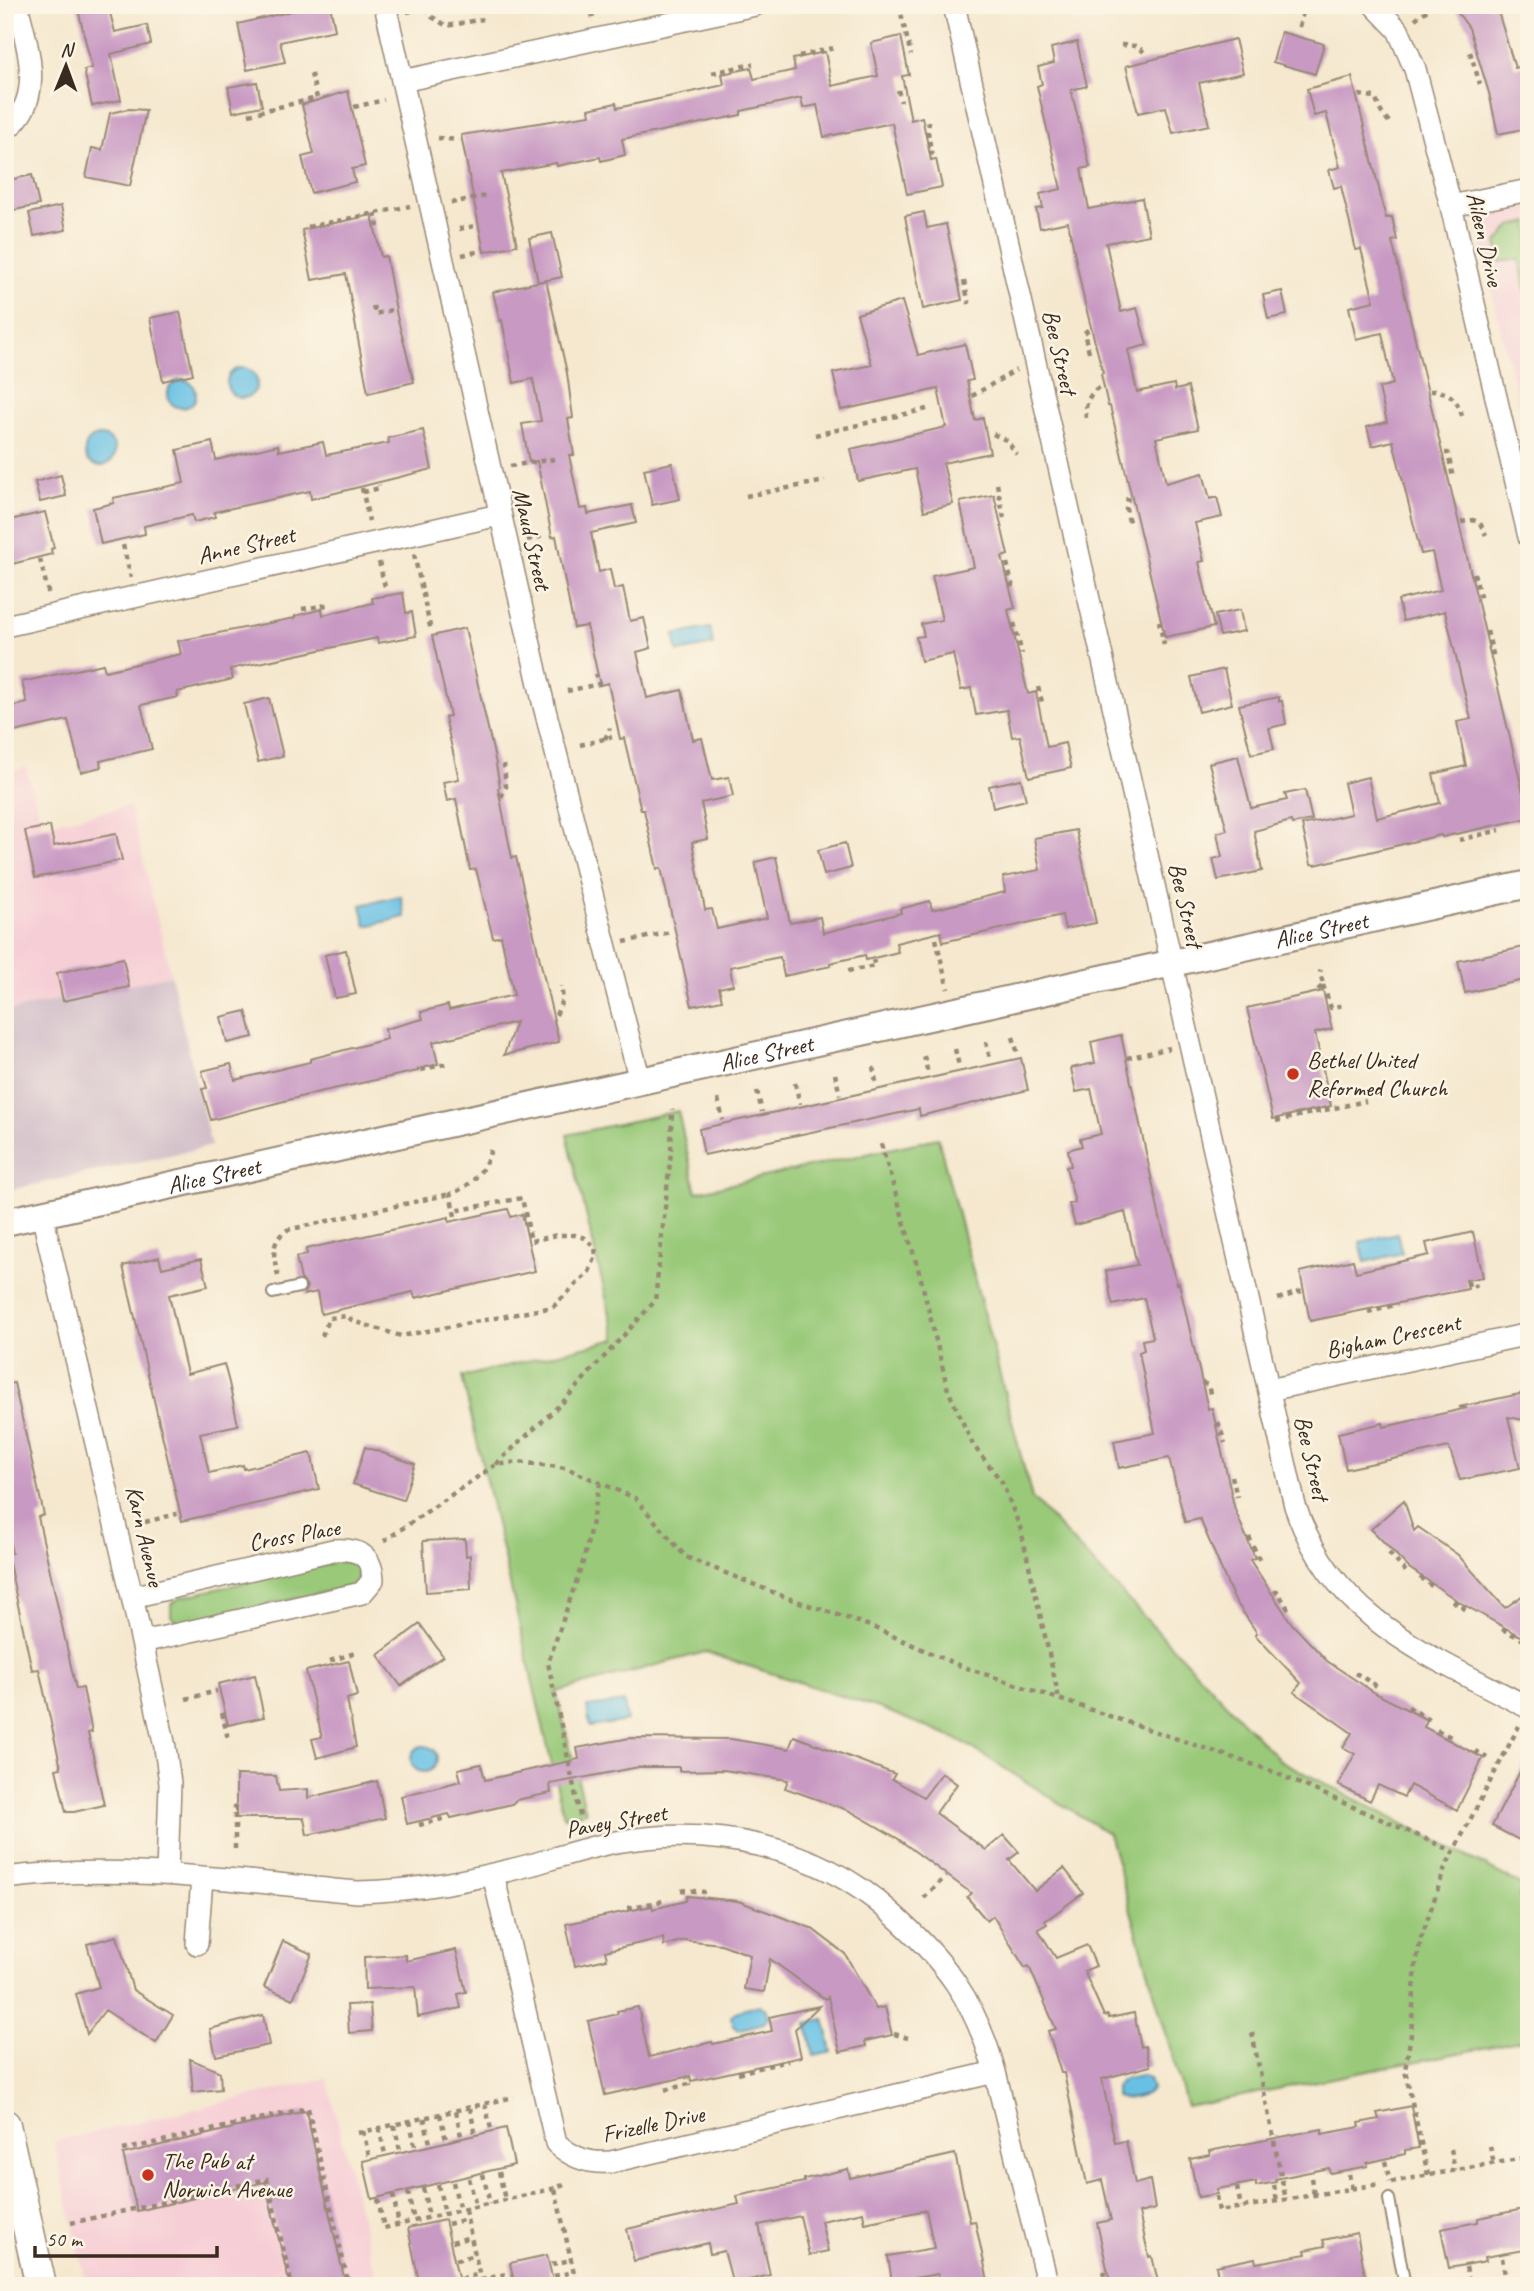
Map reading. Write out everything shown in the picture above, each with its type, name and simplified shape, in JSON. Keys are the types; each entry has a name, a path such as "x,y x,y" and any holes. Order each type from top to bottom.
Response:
{"main road":[{"path":"5,2125 41,2286"}],"street":[{"path":"5,130 20,116 32,85 17,5"},
{"path":"404,88 755,5"},
{"name":"Bee Street","path":"954,5 1189,1044 1301,1524 1325,1568 1344,1592 1377,1623 1406,1642 1529,1708"},
{"name":"Aileen Drive","path":"1374,5 1398,30 1415,69 1451,206 1529,537"},
{"name":"Maud Street","path":"394,9 404,88 438,203 499,515 544,706 640,1082"},
{"path":"1451,206 1529,190"},
{"name":"Anne Street","path":"5,626 136,597 376,552 499,515"},
{"name":"Alice Street","path":"5,1222 1529,884"},
{"name":"Karn Avenue","path":"42,1213 160,1723 170,1783 167,1874"},
{"name":"Bigham Crescent","path":"1269,1390 1529,1334"},
{"name":"Cross Place","path":"132,1597 333,1550 350,1549 361,1552 367,1558 373,1573 373,1580 362,1593 142,1642"},
{"name":"Pavey Street","path":"5,1878 112,1871 382,1892 450,1884 614,1842 667,1836 731,1839 776,1850 831,1871 869,1893 940,1959 972,2008 986,2040 995,2072 1048,2286"},
{"name":"Frizelle Drive","path":"493,1874 556,2143 567,2153 580,2159 596,2163 611,2162 995,2072"},
{"path":"197,1944 202,1878"}],"lane":[{"path":"277,1292 299,1287"},
{"path":"1389,2199 1405,2286"}],"path":[{"path":"394,9 427,8 436,5"},
{"path":"590,5 594,23"},
{"path":"899,5 911,55"},
{"path":"1299,27 1305,5"},
{"path":"1414,20 1434,5"},
{"path":"427,8 432,17 443,25 484,19"},
{"path":"1122,45 1137,46 1144,52"},
{"path":"799,56 834,48"},
{"path":"1470,52 1479,84"},
{"path":"712,73 753,64"},
{"path":"249,114 317,98 311,74"},
{"path":"354,107 404,88"},
{"path":"898,90 901,102"},
{"path":"1359,95 1375,97 1389,122"},
{"path":"929,121 932,157"},
{"path":"432,138 458,140"},
{"path":"308,227 375,213 485,196"},
{"path":"375,213 378,228"},
{"path":"453,230 475,226"},
{"path":"458,256 481,251"},
{"path":"964,281 969,304"},
{"path":"373,306 375,314 396,309"},
{"path":"1088,352 1084,333 1089,329"},
{"path":"972,396 1017,369 1036,364"},
{"path":"1086,418 1085,409 1091,393 1101,386"},
{"path":"1430,391 1443,392 1455,399 1463,419"},
{"path":"815,435 927,410"},
{"path":"993,435 1006,440 1017,454"},
{"path":"1445,453 1448,453 1453,478"},
{"path":"506,467 554,459"},
{"path":"746,496 825,481"},
{"path":"997,484 1004,518"},
{"path":"379,485 380,488 362,490 386,592"},
{"path":"1128,497 1126,508 1129,522"},
{"path":"1461,522 1473,520 1480,523 1486,535"},
{"path":"523,541 544,536"},
{"path":"123,545 136,597"},
{"path":"414,553 431,631"},
{"path":"40,559 53,615"},
{"path":"1007,563 1013,588"},
{"path":"1474,573 1481,600"},
{"path":"302,609 327,605"},
{"path":"1159,621 1164,645"},
{"path":"1014,623 1022,653"},
{"path":"1488,631 1494,658"},
{"path":"567,691 599,684 596,674"},
{"path":"1038,687 1042,702"},
{"path":"605,738 610,728"},
{"path":"580,745 612,737"},
{"path":"501,797 506,787 504,764"},
{"path":"1459,840 1500,830"},
{"path":"624,942 671,932"},
{"path":"936,939 949,993"},
{"path":"848,971 874,966 873,960"},
{"path":"1320,970 1331,1008 1343,1005"},
{"path":"1318,990 1323,985"},
{"path":"556,1015 563,999 561,986"},
{"path":"1013,1037 1018,1055"},
{"path":"986,1042 990,1059"},
{"path":"1127,1058 1189,1044"},
{"path":"956,1049 959,1066"},
{"path":"924,1056 928,1074"},
{"path":"421,1070 449,1063"},
{"path":"873,1066 877,1086"},
{"path":"835,1074 840,1095"},
{"path":"795,1083 800,1104"},
{"path":"757,1091 762,1112"},
{"path":"718,1100 723,1120"},
{"path":"1276,1121 1366,1101"},
{"path":"384,1541 495,1465 563,1402 655,1301 671,1152 672,1109"},
{"path":"881,1144 921,1279 948,1390 974,1445 1002,1482 1021,1530 1059,1698"},
{"path":"277,1292 273,1247 277,1236 286,1230 450,1194 465,1188 483,1169 491,1149"},
{"path":"322,1336 329,1318 347,1316 353,1321 401,1336 554,1307 589,1272 596,1256 595,1247 585,1238 575,1235 557,1236 531,1241 522,1198 455,1214 450,1194"},
{"path":"1468,1281 1469,1287 1480,1285"},
{"path":"1278,1299 1302,1291"},
{"path":"1368,1313 1397,1304"},
{"path":"1202,1384 1208,1385 1211,1398"},
{"path":"1218,1422 1225,1443"},
{"path":"495,1465 519,1462 566,1468 635,1498 686,1557 785,1597 870,1626 958,1665 1269,1770 1452,1851"},
{"path":"1232,1476 1237,1497"},
{"path":"580,1816 548,1663 584,1559 600,1483"},
{"path":"145,1522 177,1514"},
{"path":"1249,1537 1260,1561"},
{"path":"1389,1553 1407,1573"},
{"path":"1420,1577 1433,1587"},
{"path":"1274,1593 1277,1591 1290,1612"},
{"path":"1453,1601 1469,1612"},
{"path":"1502,1629 1525,1641"},
{"path":"330,1661 355,1653"},
{"path":"1356,1676 1357,1674 1380,1688"},
{"path":"186,1699 217,1691"},
{"path":"1409,1707 1431,1720"},
{"path":"1429,2175 1405,2070 1419,1950 1444,1868 1529,1708"},
{"path":"222,1713 228,1739"},
{"path":"1437,1730 1451,1737"},
{"path":"1475,1751 1487,1758"},
{"path":"235,1805 235,1849"},
{"path":"419,1825 447,1818"},
{"path":"924,1898 946,1876"},
{"path":"681,1890 705,1892"},
{"path":"628,1909 663,1901"},
{"path":"894,2034 908,2038"},
{"path":"1252,2034 1286,2200"},
{"path":"738,2073 788,2061"},
{"path":"666,2090 689,2084 687,2078"},
{"path":"369,2157 361,2132 514,2098"},
{"path":"485,2104 491,2129"},
{"path":"123,2150 308,2108 349,2286"},
{"path":"470,2108 475,2133"},
{"path":"456,2111 461,2136"},
{"path":"440,2114 446,2140"},
{"path":"424,2118 430,2143"},
{"path":"410,2121 415,2146"},
{"path":"394,2124 400,2150"},
{"path":"379,2128 384,2154"},
{"path":"1490,2146 1494,2164"},
{"path":"1451,2149 1455,2171"},
{"path":"1216,2196 1219,2211 1529,2157"},
{"path":"1385,2161 1390,2182"},
{"path":"499,2172 505,2200"},
{"path":"483,2174 490,2203"},
{"path":"1349,2174 1352,2189"},
{"path":"469,2178 476,2207"},
{"path":"1311,2178 1314,2195"},
{"path":"71,2222 267,2179 292,2286"},
{"path":"453,2182 467,2219 481,2280"},
{"path":"377,2199 384,2228 555,2189 564,2184"},
{"path":"438,2185 445,2214"},
{"path":"1274,2185 1277,2202"},
{"path":"423,2188 429,2217"},
{"path":"1237,2188 1241,2207"},
{"path":"555,2189 577,2286"},
{"path":"408,2192 414,2221"},
{"path":"393,2195 399,2225"},
{"path":"448,2224 467,2219"},
{"path":"452,2242 471,2237"},
{"path":"456,2260 475,2255"},
{"path":"1502,2258 1507,2286"},
{"path":"552,2264 571,2260"},
{"path":"1466,2267 1469,2286"},
{"path":"1103,2271 1107,2286"},
{"path":"554,2276 574,2272"},
{"path":"461,2279 481,2280 510,2273"}],"shaded area":[{"path":"1529,205 1529,447 1480,243 1481,231 1499,215 1499,211"},
{"path":"26,768 42,825 130,806 171,975 5,1012 5,772"},
{"path":"171,975 211,1146 5,1191 5,1012"},
{"path":"327,2078 378,2286 87,2286 54,2142"}],"green space":[{"path":"1529,222 1529,305 1519,259 1500,262 1497,243 1511,226"},
{"path":"678,1111 696,1192 938,1138 1032,1498 1279,1760 1524,1886 1519,1897 1529,1903 1529,2039 1187,2107 1109,1834 961,1741 882,1709 705,1652 556,1692 586,1812 564,1817 462,1377 616,1339 567,1135"},
{"path":"341,1561 351,1562 359,1570 356,1583 349,1587 179,1624 171,1616 171,1604 181,1597"}],"water":[{"path":"242,368 253,372 257,383 253,394 242,398 231,394 227,383 231,372"},
{"path":"182,380 192,384 196,394 192,404 182,408 172,404 168,394 172,384"},
{"path":"100,436 111,440 115,451 111,462 100,466 89,462 85,451 89,440"},
{"path":"710,628 713,645 678,652 674,635"},
{"path":"401,896 405,917 366,926 361,905"},
{"path":"1397,1233 1402,1253 1365,1262 1360,1242"},
{"path":"624,1702 627,1721 590,1727 587,1707"},
{"path":"424,1746 433,1750 437,1759 433,1768 424,1772 415,1768 411,1759 415,1750"},
{"path":"759,2005 766,2009 768,2017 764,2023 738,2030 733,2026 731,2017 735,2012"},
{"path":"824,2019 832,2052 814,2056 807,2023"},
{"path":"1141,2076 1149,2079 1152,2089 1135,2098 1116,2097 1115,2087 1122,2080"}],"building":[{"path":"77,5 108,5 115,32 147,25 151,44 111,54 121,100 92,106 84,70 92,68"},
{"path":"317,5 330,5 335,30 280,42 285,62 247,70 238,24"},
{"path":"1452,5 1496,5 1515,68 1529,64 1529,128 1498,134 1489,93 1469,28"},
{"path":"1281,32 1324,44 1315,74 1273,62"},
{"path":"901,36 909,75 902,76 911,120 922,117 931,160 936,159 942,187 907,194 892,123 824,137 817,105 803,108 801,98 741,111 741,115 622,139 625,155 601,161 600,157 501,173 517,245 484,252 461,135 590,115 589,109 616,103 617,108 724,85 722,74 751,68 754,79 795,70 793,59 825,52 832,86 878,76 871,43"},
{"path":"1235,39 1243,73 1199,83 1209,125 1173,133 1166,107 1138,113 1126,66"},
{"path":"1077,42 1087,86 1071,90 1090,167 1081,169 1089,209 1142,198 1149,235 1106,243 1121,312 1137,308 1147,345 1128,350 1137,392 1174,384 1175,390 1188,387 1198,429 1156,438 1166,483 1203,473 1210,499 1217,497 1222,517 1195,523 1204,561 1199,562 1214,627 1165,637 1108,406 1101,374 1103,373 1068,222 1040,228 1036,209 1043,208 1040,194 1061,189 1037,86 1042,84 1038,67 1054,63 1051,48"},
{"path":"1352,77 1386,218 1392,217 1397,240 1392,241 1529,818 1442,837 1441,835 1315,865 1311,864 1302,825 1351,814 1344,783 1368,777 1377,818 1440,803 1433,774 1466,766 1457,722 1471,719 1445,611 1403,621 1398,600 1441,590 1432,552 1421,554 1393,441 1372,446 1367,427 1387,422 1379,388 1393,384 1382,333 1356,339 1349,307 1374,301 1361,249 1356,250 1341,186 1334,188 1329,170 1340,167 1326,113 1314,116 1307,89"},
{"path":"257,82 262,106 233,112 228,87"},
{"path":"348,91 365,166 352,169 355,182 311,193 302,157 314,154 302,105"},
{"path":"129,109 146,110 130,186 86,177 92,148 102,150 110,113"},
{"path":"32,175 39,205 5,212 5,181"},
{"path":"61,206 66,230 34,236 29,213"},
{"path":"924,212 927,228 946,224 962,300 923,309 905,216"},
{"path":"372,215 381,257 386,256 397,316 414,382 368,393 346,274 312,280 302,230"},
{"path":"552,233 562,277 538,282 529,238"},
{"path":"546,280 567,373 573,418 568,419 574,455 569,455 580,509 587,508 588,514 632,505 636,523 591,533 599,572 610,569 614,589 623,587 630,621 644,618 651,648 637,652 647,698 682,690 693,740 702,738 712,780 729,777 733,796 701,803 708,839 692,842 705,910 712,909 717,929 767,918 755,862 776,857 790,923 820,917 823,933 901,913 900,909 930,901 932,910 1005,892 1003,877 1040,870 1034,838 1076,830 1096,923 1065,929 1062,915 943,942 941,932 896,943 898,952 866,960 865,955 830,963 831,966 784,976 780,957 730,967 733,985 719,988 722,1000 692,1006 661,868 657,869 624,738 620,739 608,683 600,685 587,626 574,628 556,536 552,537 537,461 529,462 522,424 541,421 533,379 514,383 502,320 500,321 493,292"},
{"path":"1282,291 1287,315 1268,319 1263,295"},
{"path":"902,301 918,355 965,344 973,380 967,381 975,420 983,418 990,453 943,463 953,504 924,511 915,469 858,481 851,449 946,427 938,389 841,410 833,373 872,365 857,314"},
{"path":"180,312 193,374 163,381 150,318"},
{"path":"423,430 432,469 311,499 310,491 214,512 215,517 194,522 192,515 144,526 145,534 101,544 93,508 114,503 113,498 184,483 177,450 212,442 216,460 278,445 279,451 323,442 326,455 389,443 388,438"},
{"path":"672,463 680,499 652,505 644,469"},
{"path":"61,475 66,496 40,502 35,482"},
{"path":"994,495 1008,555 1002,557 1015,608 1008,610 1028,694 1036,692 1047,747 1065,743 1071,768 1029,777 1020,736 1012,737 1007,710 976,715 971,688 961,690 953,654 921,661 916,637 924,636 921,624 942,620 932,576 974,567 960,502"},
{"path":"45,512 54,548 51,549 52,554 12,564 5,537 5,521"},
{"path":"403,593 406,613 412,612 416,636 378,643 377,638 230,669 233,679 177,692 178,697 141,705 152,749 100,761 101,767 81,772 68,720 5,734 5,708 27,703 22,682 103,664 105,671 181,654 178,641 295,618 322,609 323,615 373,603 372,598"},
{"path":"1240,610 1244,631 1220,636 1215,615"},
{"path":"465,628 495,759 512,858 516,857 559,1042 504,1055 516,1022 433,1042 438,1064 418,1071 319,1092 211,1120 202,1089 207,1088 202,1071 231,1064 235,1080 310,1062 310,1059 387,1039 385,1029 423,1019 421,1012 448,1005 449,1010 514,995 501,936 493,938 476,869 470,870 456,799 447,801 443,782 459,779 445,717 450,716 432,636"},
{"path":"1224,669 1232,704 1199,712 1191,677"},
{"path":"1279,697 1286,724 1269,728 1274,749 1251,754 1239,705"},
{"path":"269,698 283,756 258,762 244,704"},
{"path":"1238,756 1251,808 1287,800 1285,794 1305,790 1312,820 1292,824 1291,821 1254,831 1262,871 1218,880 1213,859 1222,857 1217,833 1227,830 1209,763"},
{"path":"1021,779 1026,800 993,808 989,786"},
{"path":"50,826 54,846 116,834 122,860 35,878 25,831"},
{"path":"845,843 851,868 824,875 818,850"},
{"path":"1529,946 1529,979 1465,993 1458,961"},
{"path":"346,950 356,994 335,998 325,955"},
{"path":"123,958 129,987 63,1001 57,973"},
{"name":"Bethel United Reformed Church","path":"1323,991 1332,1029 1315,1033 1331,1106 1273,1119 1247,1008"},
{"path":"246,1011 253,1037 227,1043 221,1017"},
{"path":"1121,1035 1159,1214 1177,1284 1179,1283 1208,1409 1212,1408 1235,1510 1255,1558 1250,1560 1292,1624 1327,1661 1375,1693 1427,1720 1424,1727 1483,1758 1457,1810 1410,1785 1404,1797 1378,1785 1370,1801 1338,1785 1355,1754 1343,1747 1352,1733 1294,1692 1301,1683 1255,1635 1257,1633 1233,1597 1200,1519 1185,1522 1169,1458 1119,1468 1114,1441 1155,1433 1139,1352 1144,1350 1142,1340 1153,1338 1144,1298 1113,1305 1111,1298 1106,1271 1137,1265 1125,1212 1075,1225 1069,1204 1075,1203 1066,1167 1071,1166 1068,1150 1082,1146 1080,1139 1101,1134 1091,1089 1076,1092 1071,1068 1095,1063 1091,1042"},
{"path":"1021,1058 1028,1090 920,1116 919,1109 704,1155 699,1129"},
{"path":"508,1209 511,1217 522,1214 535,1271 415,1298 413,1292 321,1314 317,1292 304,1295 307,1286 301,1279 296,1257 307,1255 306,1249 449,1217 449,1222"},
{"path":"1473,1232 1483,1277 1466,1280 1468,1289 1310,1321 1300,1272 1353,1260 1356,1272 1429,1255 1426,1243"},
{"path":"159,1257 162,1268 201,1259 208,1286 169,1295 187,1374 224,1364 229,1383 238,1425 200,1433 209,1473 243,1465 244,1469 311,1453 319,1489 182,1521 123,1266"},
{"path":"14,1383 44,1515 38,1517 76,1689 83,1688 92,1732 88,1733 104,1805 74,1812 66,1812 56,1769 61,1768 39,1669 32,1670 7,1554 12,1553 5,1522 5,1384"},
{"path":"1529,1392 1529,1421 1508,1417 1520,1468 1460,1480 1449,1447 1346,1469 1338,1433 1383,1423 1384,1427"},
{"path":"365,1447 415,1464 403,1500 353,1484"},
{"path":"1404,1500 1414,1531 1418,1527 1458,1555 1505,1608 1529,1591 1529,1641 1461,1603 1409,1568 1371,1529"},
{"path":"465,1539 466,1556 470,1555 471,1589 426,1592 423,1541"},
{"path":"420,1624 443,1656 401,1686 378,1655"},
{"path":"349,1661 357,1696 347,1699 356,1747 317,1758 312,1739 322,1737 306,1671"},
{"path":"255,1675 264,1717 228,1725 218,1684"},
{"path":"794,1736 895,1774 892,1779 924,1797 942,1773 957,1784 936,1813 986,1850 1004,1835 1019,1852 1009,1860 1035,1891 1064,1868 1083,1893 1038,1929 1056,1958 1087,1945 1096,1966 1084,1971 1104,2016 1108,2015 1109,2018 1134,2013 1141,2047 1145,2046 1150,2066 1102,2079 1115,2143 1126,2141 1135,2184 1150,2180 1155,2209 1139,2213 1159,2286 1111,2286 1097,2223 1111,2220 1102,2180 1087,2184 1064,2073 1061,2073 1048,2031 1056,2029 1029,1966 1025,1968 993,1916 987,1921 967,1897 971,1893 897,1838 850,1811 785,1788 788,1780 724,1770 679,1771 679,1767 639,1767 550,1784 551,1793 516,1800 512,1804 451,1818 449,1814 407,1824 401,1796 461,1781 458,1769 481,1764 485,1780 579,1759 577,1748 630,1738 731,1739 789,1749"},
{"path":"1529,1754 1529,1845 1492,1826"},
{"path":"236,1775 276,1776 279,1791 308,1789 308,1798 377,1781 385,1818 307,1835 304,1818 236,1818"},
{"path":"687,1896 738,1901 811,1928 845,1954 876,2009 885,2007 892,2035 865,2041 866,2046 840,2052 828,1997 825,1999 770,1959 764,1992 744,1989 750,1955 721,1944 684,1940 664,1946 663,1938 605,1951 607,1959 575,1966 566,1924 652,1906 653,1909 686,1901"},
{"path":"117,1936 133,1990 173,2015 156,2043 105,2010 87,2034 76,1994 99,1987 87,1944"},
{"path":"283,1941 312,1954 293,1999 264,1987"},
{"path":"456,1950 466,1992 458,1994 461,2008 418,2017 415,1987 365,1989 364,1957 406,1955 406,1961"},
{"path":"370,2004 372,2031 349,2033 347,2005"},
{"path":"819,2006 795,2029 801,2057 691,2081 690,2076 605,2095 588,2021 638,2007 649,2057 772,2031 769,2017"},
{"path":"263,2015 269,2045 216,2056 210,2029"},
{"path":"190,2059 220,2072 221,2089 193,2092"},
{"path":"1411,2106 1419,2148 1405,2150 1405,2154 1367,2163 1368,2166 1330,2173 1329,2168 1275,2179 1276,2182 1256,2186 1256,2182 1217,2189 1217,2194 1198,2197 1190,2159 1210,2155 1209,2151 1322,2129 1322,2134 1360,2127 1359,2123 1379,2119 1377,2113"},
{"path":"306,2111 346,2286 290,2286 265,2182 137,2211 123,2154"},
{"path":"506,2128 514,2165 372,2199 363,2161"},
{"path":"955,2154 970,2222 975,2221 988,2281 964,2286 940,2286 938,2274 892,2282 888,2256 934,2248 926,2210 865,2223 863,2212 821,2221 828,2251 809,2255 800,2216 759,2225 770,2275 733,2284 724,2251 710,2254 708,2243 634,2261 627,2229 739,2204 737,2196 804,2182 804,2179 848,2169 850,2178"},
{"path":"1529,2208 1529,2249 1485,2257 1486,2261 1449,2268 1441,2229 1478,2222 1478,2218"},
{"path":"445,2220 460,2286 420,2286 408,2228"},
{"path":"1357,2233 1365,2275 1351,2277 1352,2281 1328,2286 1220,2286 1216,2266 1255,2258 1256,2263 1306,2254 1305,2250 1325,2246 1323,2240"},
{"path":"547,2255 554,2286 515,2286 510,2263"}],"place":[{"name":"Bethel United Reformed Church","path":"1293,1074"},
{"name":"The Pub at Norwich Avenue","path":"148,2175"}]}
